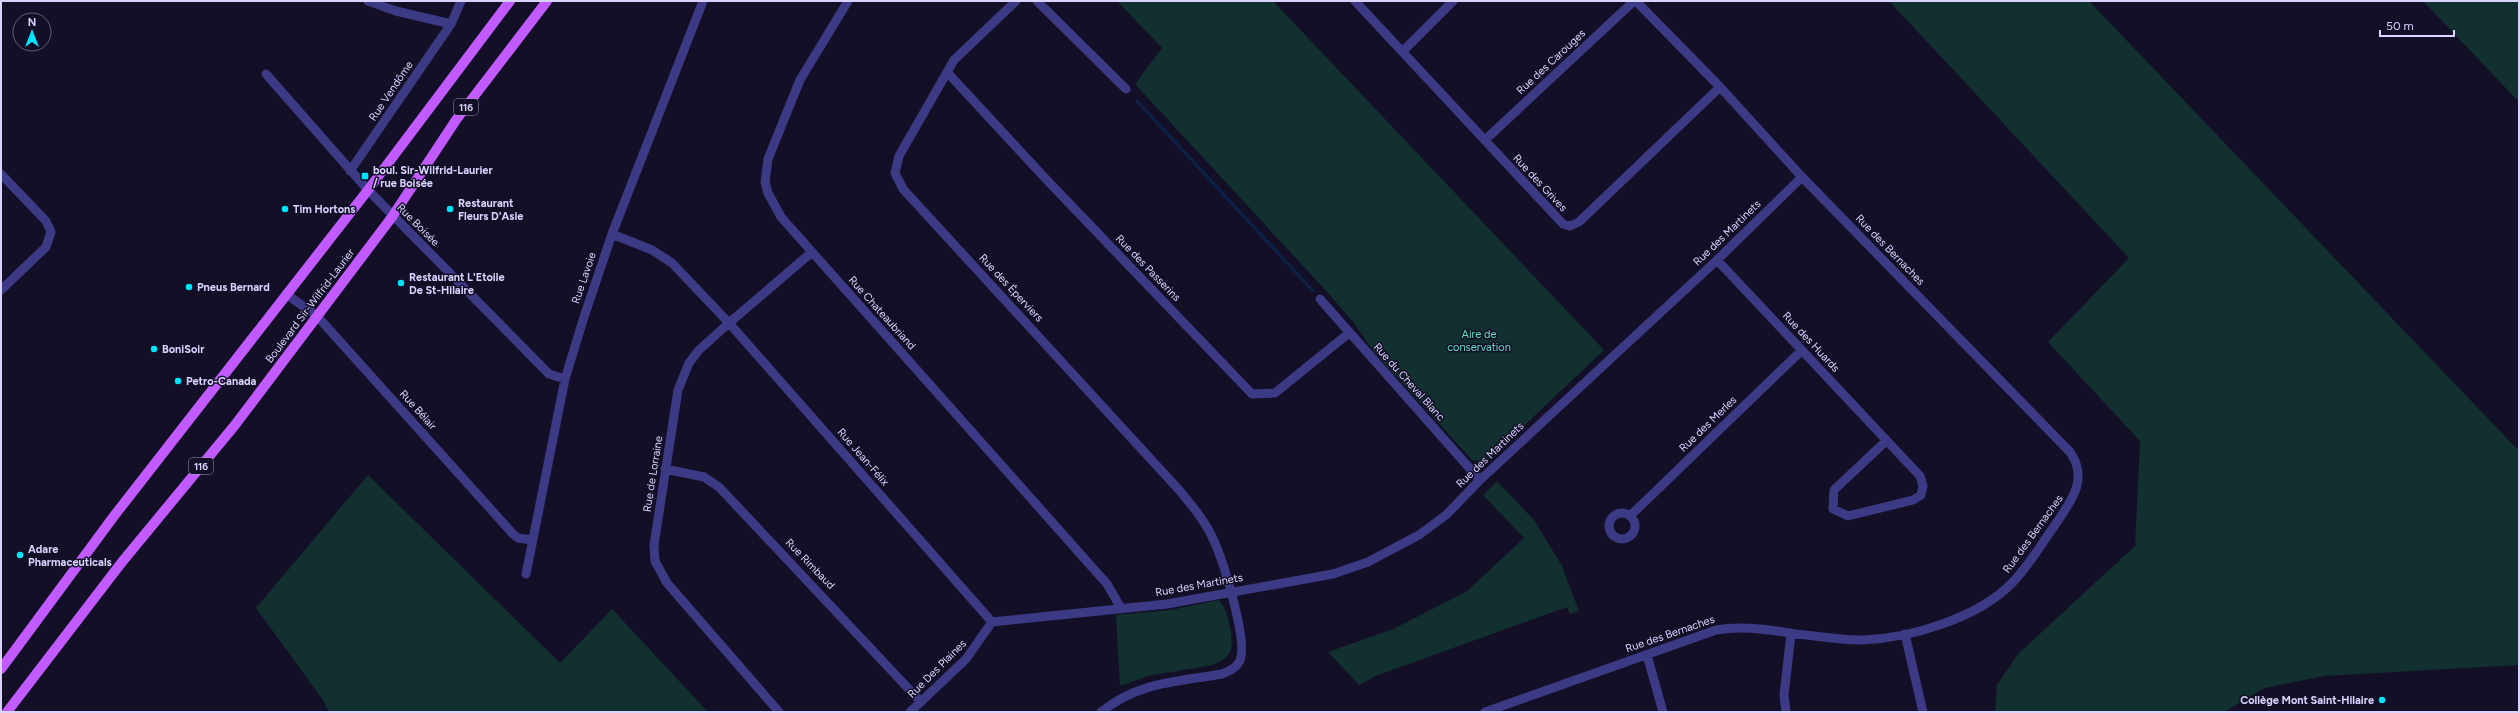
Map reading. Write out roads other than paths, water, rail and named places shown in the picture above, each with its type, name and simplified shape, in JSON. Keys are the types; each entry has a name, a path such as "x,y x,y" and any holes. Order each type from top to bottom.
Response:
{"main road":[{"name":"116","path":"1,669 114,516 368,190 510,1"},
{"name":"Boulevard Sir-Wilfrid-Laurier","path":"7,712 122,562 235,425 392,217 456,120 547,1"}],"street":[{"path":"368,1 396,11 451,24"},
{"name":"Rue Vendôme","path":"350,170 451,24 461,1"},
{"name":"Rue Lavoie","path":"526,574 565,379 612,234 703,1"},
{"name":"Rue Chateaubriand","path":"848,1 800,80 766,170 765,182 773,204 781,217 1107,584 1121,608"},
{"name":"Rue des Éperviers","path":"1016,1 954,60 899,156 895,173 899,183 1184,496 1204,522 1215,542 1230,591"},
{"path":"1037,1 1126,89"},
{"name":"Rue des Grives","path":"1355,1 1403,51 1556,219 1570,226 1579,222 1720,86"},
{"path":"1403,51 1453,1"},
{"name":"Rue des Bernaches","path":"1485,712 1716,630 1746,627 1791,634 1862,640 1905,634 1968,615 1982,608 2012,583 2073,498 2079,479 2078,470 2070,452 1802,177 1720,86 1635,1"},
{"name":"Rue des Carouges","path":"1485,140 1635,1"},
{"name":"Rue des Passerins","path":"947,72 1044,177 1252,394 1275,393 1349,333"},
{"name":"Rue Boisée","path":"266,74 392,217 550,374 565,379"},
{"path":"1,174 48,224 51,236 46,247 1,290"},
{"name":"Rue des Martinets","path":"1121,608 1168,604 1230,591 1333,574 1368,562 1419,535 1446,515 1480,480 1717,260 1802,177"},
{"name":"Rue Jean-Félix","path":"612,234 652,250 672,263 729,323 992,622"},
{"name":"Rue de Lorraine","path":"779,712 667,583 659,570 654,545 678,390 683,375 699,350 812,252"},
{"name":"Rue des Huards","path":"1717,260 1920,476 1923,486 1921,494 1913,500 1848,516 1833,509 1834,490 1886,441"},
{"name":"Rue Bélair","path":"286,294 317,316 513,534 518,538 532,540"},
{"name":"Rue du Cheval Blanc","path":"1320,299 1480,480"},
{"name":"Rue des Merles","path":"1630,516 1802,350"},
{"name":"Rue Rimbaud","path":"665,469 704,477 719,487 921,702"},
{"path":"1101,712 1131,693 1144,688 1222,674 1233,669 1240,662 1243,650 1240,626 1230,591"},
{"path":"992,622 1121,608"},
{"name":"Rue Des Plaines","path":"910,712 966,659 992,622"},
{"path":"1786,712 1784,695 1791,634"},
{"path":"1905,634 1923,712"},
{"path":"1647,655 1663,712"}],"waterway":[{"path":"1137,101 1313,291"}],"place":[{"name":"boul. Sir-Wilfrid-Laurier / rue Boisée","path":"365,176"},
{"name":"Tim Hortons","path":"285,209"},
{"name":"Restaurant Fleurs D'Asie","path":"450,209"},
{"name":"Restaurant L'Etoile De St-Hilaire","path":"401,283"},
{"name":"Pneus Bernard","path":"189,287"},
{"name":"BoniSoir","path":"154,349"},
{"name":"Petro-Canada","path":"178,381"},
{"name":"Adare Pharmaceuticals","path":"20,555"},
{"name":"Collège Mont Saint-Hilaire","path":"2382,700"}],"park label":[{"name":"Aire de conservation","path":"1479,340"}]}
